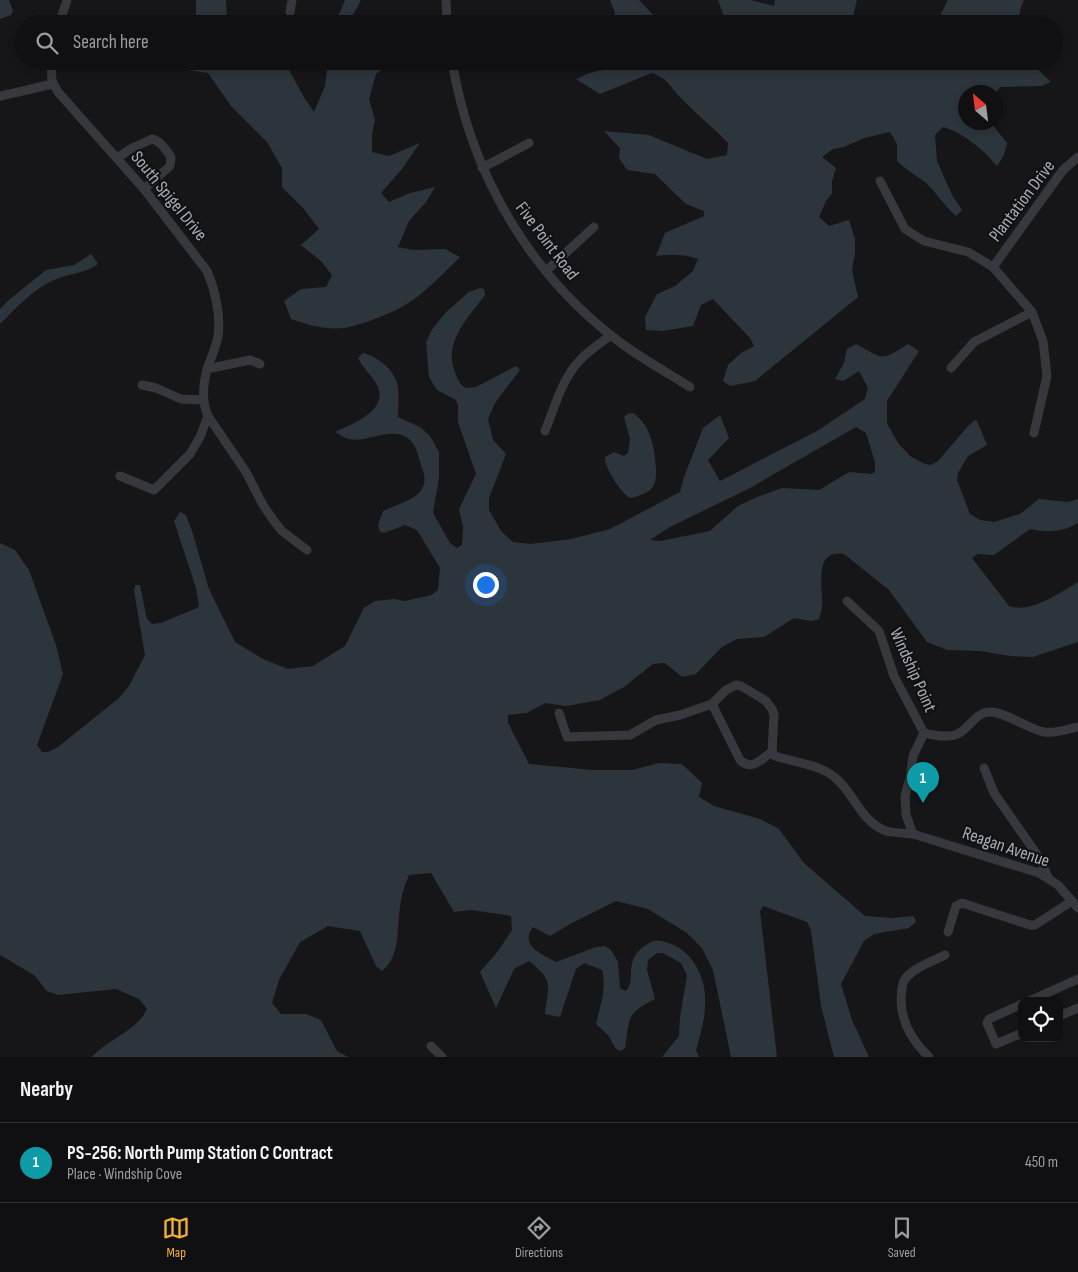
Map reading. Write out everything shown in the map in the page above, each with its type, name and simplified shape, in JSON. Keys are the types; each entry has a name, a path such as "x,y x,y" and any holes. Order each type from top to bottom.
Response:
{"street":[{"path":"62,15 67,0"},
{"path":"290,12 292,0"},
{"path":"446,0 447,15"},
{"path":"0,96 53,84 51,70"},
{"name":"Five Point Road","path":"454,70 467,127 482,168 508,220 524,244 585,313 626,346 690,387"},
{"name":"South Spigel Drive","path":"53,84 144,189 202,262 211,282 219,324 216,346 204,382 203,400 208,416 241,464 263,505 274,521 282,531 307,550"},
{"path":"117,158 132,148 152,139 159,142 166,150 171,157 170,166 144,189"},
{"path":"482,168 529,143"},
{"name":"Plantation Drive","path":"993,267 1063,170 1078,158"},
{"path":"880,181 905,229 924,242 968,252 993,267 1032,312 1043,340 1047,376 1034,433"},
{"path":"546,271 594,227"},
{"path":"951,368 974,342 1032,312"},
{"path":"545,431 565,382 572,370 611,335"},
{"path":"207,369 250,360 260,364"},
{"path":"142,385 156,388 181,399 203,400"},
{"path":"120,476 154,490 190,454 208,416"},
{"name":"Windship Point","path":"847,601 879,631 894,676 924,734"},
{"path":"559,713 567,737 623,736 637,732 656,720 680,715 712,704 726,690 736,685 766,701 772,709 774,715 772,752 753,765 748,766 744,764 740,760 712,704"},
{"path":"913,834 906,815 905,796 913,756 924,734 956,735 962,732 977,717 988,712 997,713 1043,732 1063,732 1078,727"},
{"name":"Reagan Avenue","path":"772,752 775,756 809,766 832,776 848,792 864,815 878,827 892,832 913,834 1048,877 1058,884 1075,904"},
{"path":"984,768 994,792 1038,856 1048,877"},
{"path":"948,932 956,906 962,903 1030,925 1035,925 1075,904"},
{"path":"929,1057 916,1044 904,1022 901,1006 903,984 905,980 920,968 945,955"},
{"path":"1038,997 1078,979"},
{"path":"1018,1006 989,1019 987,1023 996,1044 1018,1035"},
{"path":"1063,1014 1078,1008"},
{"path":"432,1046 442,1057"}],"shaded area":[{"path":"0,0 9,0 13,11 11,15 0,19"},
{"path":"196,0 226,0 227,15 196,14"},
{"path":"345,0 361,0 353,15 339,15"},
{"path":"610,0 639,0 653,15 614,15 615,13"},
{"path":"718,0 750,0 774,6 775,0 857,0 853,15 724,15"},
{"path":"948,0 1024,0 1019,15 940,15"},
{"path":"188,70 289,70 314,112 325,86 327,70 381,70 376,74 369,99 375,120 372,134 372,152 389,156 420,143 402,169 381,193 389,202 410,193 435,187 426,202 409,221 398,247 413,250 445,249 460,257 412,301 375,319 350,327 331,328 291,319 284,301 301,289 326,287 332,275 321,261 301,245 319,229 303,208 282,187 282,168 267,142 231,106 208,73"},
{"path":"603,70 1038,70 1051,82 1041,86 958,85 958,130 997,130 1007,143 1004,155 997,166 979,148 965,137 950,129 943,127 935,135 937,161 952,195 962,210 956,216 926,183 897,161 897,144 890,132 864,138 844,147 833,149 822,157 836,168 832,181 832,193 819,217 829,226 849,220 855,239 852,270 858,297 755,381 730,386 723,381 728,365 741,353 754,346 750,338 713,299 701,305 693,326 663,331 646,330 645,317 657,294 675,286 693,271 698,259 677,255 656,256 665,233 704,216 704,211 686,204 655,174 627,170 619,158 620,148 604,131 649,135 707,159 727,155 728,143 667,82 657,75 652,73 600,94 576,79 589,73"},
{"path":"91,254 98,264 88,270 60,278 39,288 0,324 0,309 46,270 74,265"},
{"path":"480,288 484,289 485,295 459,331 452,351 452,361 459,382 466,388 476,387 516,366 520,370 495,403 488,419 493,440 506,454 489,498 489,510 501,531 513,542 530,544 571,539 610,529 680,492 703,428 720,415 729,438 708,460 720,481 817,431 865,399 868,388 859,371 843,381 835,379 844,363 847,349 856,344 882,356 892,354 908,344 919,351 887,401 887,423 898,443 910,456 931,465 938,461 969,425 975,420 977,421 987,445 968,456 958,473 957,480 970,514 980,520 994,522 1020,514 1039,499 1068,502 1078,499 1078,523 1055,531 1030,529 994,555 978,554 972,558 1009,606 1017,608 1045,601 1078,582 1078,642 1033,657 1010,656 980,651 947,650 927,642 889,590 844,554 835,554 828,557 822,569 822,604 819,619 811,621 794,618 764,637 737,639 722,647 696,674 682,677 665,663 653,664 624,687 600,700 566,706 545,703 527,713 508,715 508,723 529,764 593,770 632,770 659,763 682,764 702,783 699,797 714,806 760,819 779,829 803,862 865,916 892,918 913,916 916,920 915,923 909,928 874,934 864,941 841,984 852,1020 869,1057 834,1057 821,1006 811,930 807,922 763,906 760,911 777,1057 731,1057 713,970 702,948 687,933 648,909 616,901 550,936 533,927 529,934 530,944 534,949 556,962 596,947 605,946 611,950 618,962 620,988 626,991 629,986 633,959 643,947 650,942 659,941 679,948 693,961 704,987 705,1012 696,1051 699,1057 662,1057 679,1036 687,975 681,963 663,953 657,953 648,960 647,970 655,999 634,1013 629,1023 625,1048 621,1051 616,1049 608,1035 596,1024 604,984 602,970 584,963 576,969 560,1017 545,1014 548,984 543,974 529,961 514,969 496,1008 480,972 498,951 512,930 511,916 472,910 454,912 431,873 409,875 402,898 393,957 382,971 376,966 360,931 328,926 300,942 279,980 272,1003 281,1014 306,1014 321,1020 337,1051 348,1057 92,1057 142,1017 147,1009 139,999 116,989 58,995 47,991 34,975 0,955 0,543 15,550 29,570 56,645 63,674 37,745 42,752 48,752 58,747 119,698 129,686 145,655 134,591 135,585 140,585 147,619 152,624 161,623 199,606 196,588 174,521 180,512 186,515 209,589 235,642 263,659 288,669 313,666 345,646 364,608 375,601 394,599 405,601 431,595 438,590 440,568 417,530 405,525 384,533 380,532 378,525 383,511 413,497 423,487 425,480 414,445 407,438 400,435 383,435 357,440 347,438 335,432 365,417 377,405 379,390 358,358 363,353 381,361 394,376 398,388 398,417 420,427 430,436 439,452 439,478 433,513 450,543 457,548 462,545 463,527 459,509 476,474 458,422 458,405 456,400 437,390 429,377 426,343 431,331 446,312 469,292","holes":["856,427 866,433 875,462 875,471 872,474 849,472 819,490 782,488 738,506 710,531 660,541 650,540 670,527 750,488"]},
{"path":"633,413 644,424 651,438 655,454 656,479 650,490 630,498 622,491 614,479 607,467 605,457 614,452 624,456 628,453 630,439 624,417 627,414"}],"place":[{"name":"PS-256: North Pump Station C Contract","path":"923,803"}]}
